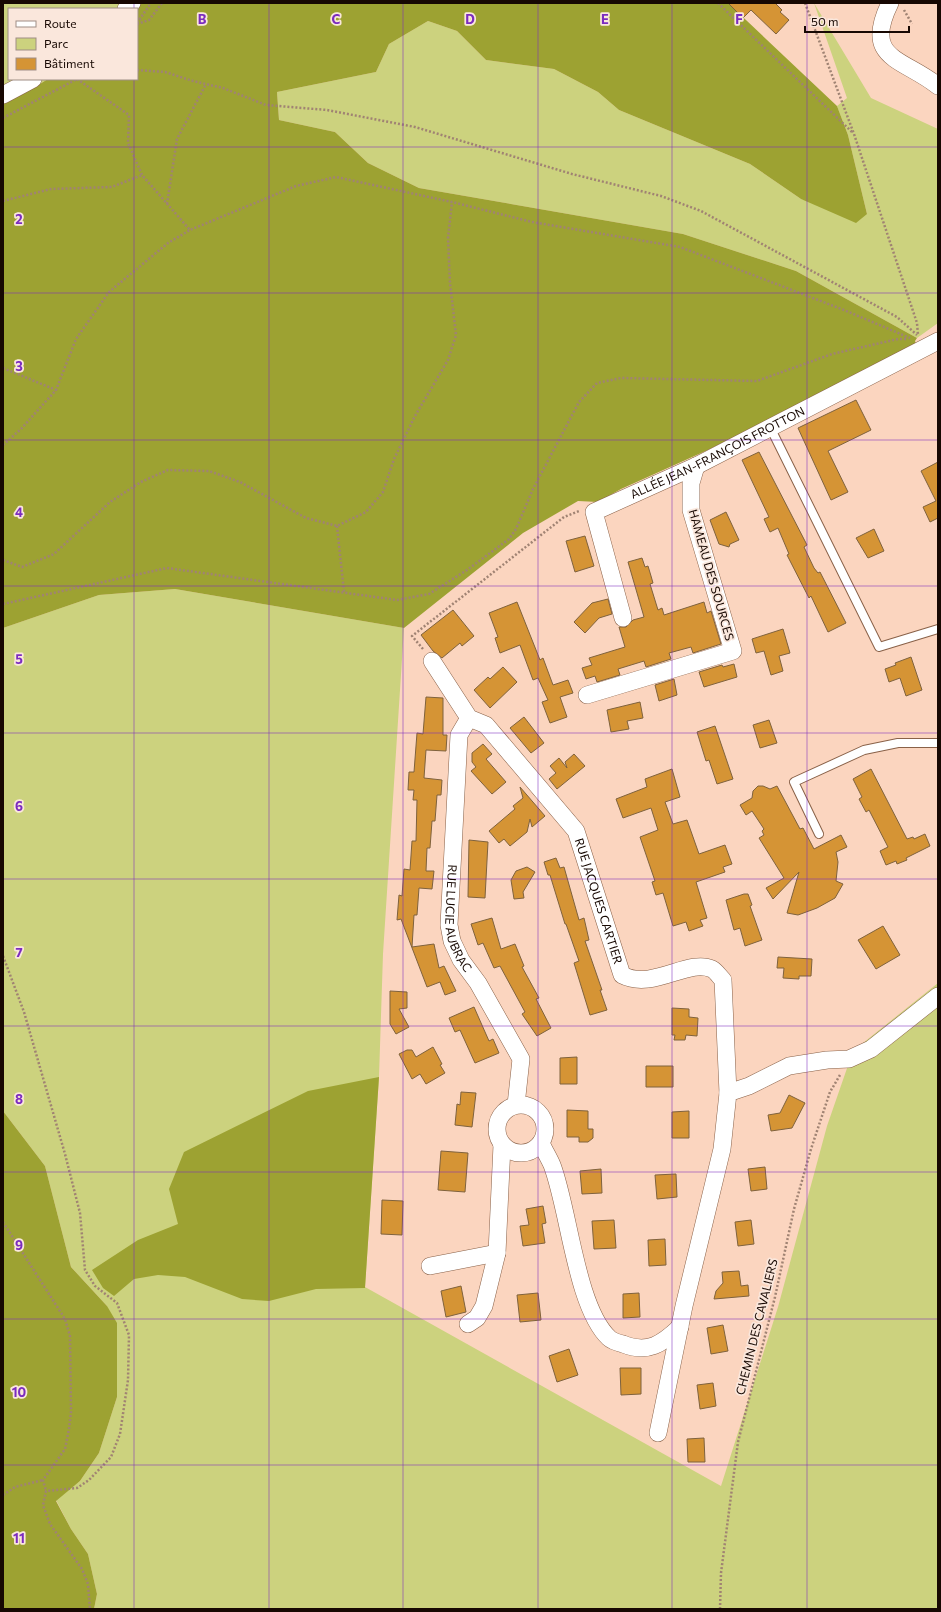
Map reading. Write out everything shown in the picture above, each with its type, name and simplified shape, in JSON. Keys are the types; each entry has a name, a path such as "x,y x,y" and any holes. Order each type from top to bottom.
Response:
{"street":[{"path":"897,6 882,20 880,35 889,55 938,86"},
{"path":"3,95 31,80"},
{"name":"ALLÉE JEAN-FRANÇOIS FROTTON","path":"594,512 696,466 937,341"},
{"name":"HAMEAU DES SOURCES","path":"587,695 733,651 691,510 691,482 696,466"},
{"path":"594,512 623,618"},
{"path":"432,661 469,718"},
{"name":"RUE JACQUES CARTIER","path":"469,718 486,725 576,831 622,975 630,979 642,980 700,966 712,969 723,980 728,1093"},
{"name":"RUE LUCIE AUBRAC","path":"469,718 459,735 448,925 452,941 461,960 478,983 521,1059 516,1106"},
{"path":"658,1433 680,1327 722,1149 728,1093 749,1086 789,1066 827,1060 849,1059 870,1049 938,996"},
{"path":"468,1324 477,1318 484,1306 497,1253 502,1145 497,1131 499,1119 506,1111 516,1106 529,1107 538,1112 543,1119 545,1132 540,1143 533,1150 524,1153 509,1150 502,1145"},
{"path":"540,1143 552,1165 586,1297 597,1320 610,1339 634,1348 652,1347 667,1340 680,1327"},
{"path":"430,1266 497,1253"}],"lane":[{"path":"770,427 879,648 938,629"},
{"path":"819,834 794,782 864,750 898,743 938,743"}],"path":[{"path":"138,24 149,20 162,3"},
{"path":"718,3 854,134"},
{"path":"805,3 854,134 917,323 918,336"},
{"path":"897,6 912,24"},
{"path":"138,70 165,72 223,88 266,105 327,110 415,127 572,174 661,196 701,211 897,317 918,336 937,341"},
{"path":"3,118 75,80"},
{"path":"78,80 129,115 128,143 142,175 190,230"},
{"path":"167,204 177,139 206,84"},
{"path":"3,201 51,189 112,187 142,175"},
{"path":"3,445 21,429 56,390 76,339 109,292 168,244 190,230 296,186 336,177 452,202 532,222 680,247 844,310 912,340"},
{"path":"3,560 22,567 54,554 110,502 141,482 168,470 209,471 240,482 306,518 337,526 366,512 384,492 394,459 415,416 448,360 456,335 450,283 448,238 452,202"},
{"path":"3,604 168,568 397,600 428,594 467,570 509,539 516,529 533,488 579,402 597,383 621,378 757,381 832,354 898,339 912,340 918,336"},
{"path":"3,368 56,390"},
{"path":"432,661 412,636 564,517 579,511 594,512"},
{"path":"337,526 344,592"},
{"path":"3,956 24,1012 69,1169 80,1213 85,1270 95,1286 117,1303 129,1335 128,1380 120,1434 111,1457 89,1480 77,1488 46,1491"},
{"name":"CHEMIN DES CAVALIERS","path":"720,1609 721,1573 738,1442 775,1297 794,1209 811,1149 830,1092 849,1059"},
{"path":"3,1222 65,1319 70,1336 71,1412 65,1449 43,1480 16,1487 3,1495"},
{"path":"43,1480 46,1491 43,1505 50,1524 82,1569 88,1584 90,1609"}],"green space":[{"path":"3,3 140,3 135,8 8,8 8,80 46,80 35,87 3,96"},
{"path":"814,3 871,98 938,129 938,323 917,338 796,271 683,234 419,188 368,163 335,132 279,120 277,92 376,72 389,44 428,21 457,31 486,60 554,69 598,92 619,110 750,164 801,199 867,214 848,135 837,106 847,98"},
{"path":"175,589 404,628 383,954 379,1077 365,1287 721,1486 778,1307 827,1126 853,1051 938,983 938,1609 94,1609 97,1594 88,1554 71,1529 56,1500 80,1481 99,1453 117,1397 107,1306 71,1267 45,1166 3,1111 3,628 99,595"}],"shaded area":[{"path":"140,3 728,3 837,106 848,135 867,214 856,223 801,199 750,164 619,110 598,92 554,69 486,60 457,31 428,21 389,44 376,72 277,92 279,120 335,132 368,163 419,188 683,234 796,271 917,338 915,341 916,344 710,449 621,489 598,502 578,501 523,533 404,628 175,589 99,595 3,628 3,96 35,87 46,80 138,80 138,8"},
{"path":"379,1077 365,1288 316,1289 269,1301 242,1299 185,1277 158,1275 134,1279 114,1296 103,1288 92,1270 138,1240 178,1224 169,1189 184,1152 308,1091"},
{"path":"3,1111 45,1166 71,1267 107,1306 117,1323 117,1397 99,1453 80,1481 56,1501 71,1529 88,1554 97,1594 94,1609 3,1609"}],"building":[{"path":"728,3 775,3 782,10 780,12 789,20 776,34 751,10 743,18"},
{"path":"856,400 871,430 828,451 848,492 831,500 798,428"},
{"path":"759,452 807,545 804,547 814,568 818,573 820,572 846,623 828,632 811,596 809,598 787,555 789,554 778,528 770,532 764,519 769,517 742,460"},
{"path":"938,462 938,518 930,522 923,507 936,501 921,471"},
{"path":"726,512 739,540 730,544 729,547 719,544 710,520"},
{"path":"874,529 884,551 868,558 856,538"},
{"path":"585,536 594,566 575,572 566,541"},
{"path":"642,558 645,567 648,566 653,583 650,584 658,610 662,608 664,615 704,602 707,613 711,611 721,644 693,653 691,647 669,653 671,659 646,667 644,661 618,669 620,675 597,682 595,676 586,679 582,668 592,665 589,658 625,647 619,627 626,627 633,620 644,617 628,562"},
{"path":"608,599 612,614 599,618 585,633 574,622 592,603"},
{"path":"517,602 540,660 543,658 553,685 568,680 573,693 560,697 567,717 550,723 542,702 548,700 538,678 533,680 520,645 500,653 495,638 498,637 489,613"},
{"path":"453,610 474,636 462,646 460,643 442,658 433,651 421,635"},
{"path":"783,629 790,653 779,656 783,671 771,675 764,651 756,653 752,639"},
{"path":"911,657 922,690 906,696 900,678 889,682 885,669 896,665 895,663"},
{"path":"734,664 737,677 704,687 699,672 722,665 723,667"},
{"path":"503,667 517,682 490,708 474,690 488,677 490,679"},
{"path":"674,679 677,695 659,701 655,685"},
{"path":"426,697 443,698 443,735 447,735 446,751 426,750 424,778 442,780 441,795 437,795 435,821 432,821 430,848 427,848 426,871 434,871 432,889 419,888 417,915 414,915 412,947 434,944 439,968 444,966 456,991 445,995 440,982 427,987 401,919 397,920 399,895 402,896 404,869 410,870 412,841 416,841 417,800 413,800 414,790 408,790 409,772 414,772 417,733 423,734"},
{"path":"640,702 643,718 627,721 629,729 611,732 607,710"},
{"path":"524,717 544,743 531,753 510,728"},
{"path":"769,720 777,743 760,748 753,725"},
{"path":"715,726 733,779 717,784 709,760 706,761 697,732"},
{"path":"483,744 492,754 486,759 506,782 492,794 471,771 476,767 472,762 472,753"},
{"path":"574,754 585,766 557,789 549,779 556,773 550,766 559,758 567,768 565,762"},
{"path":"672,769 680,797 665,802 673,824 687,820 699,854 725,845 732,864 723,867 725,872 696,882 707,918 700,920 703,926 689,931 686,922 673,926 663,893 656,895 652,882 655,881 640,837 658,830 651,808 623,818 616,799 647,787 645,779"},
{"path":"871,769 907,839 913,837 914,839 925,834 930,846 906,858 907,860 897,864 896,861 886,865 880,851 888,847 869,810 866,812 859,799 862,797 853,779"},
{"path":"758,786 763,786 770,789 777,786 800,829 803,828 814,849 841,835 847,847 836,852 838,862 836,881 843,884 835,898 817,908 798,915 787,913 799,872 773,899 766,888 784,878 759,838 764,835 762,831 764,829 752,811 746,815 740,805 752,798 753,791"},
{"path":"520,787 545,816 532,827 530,819 527,832 510,846 504,839 499,843 489,831 515,809 513,806 523,798"},
{"path":"469,840 488,842 485,898 468,897"},
{"path":"556,858 560,868 564,867 579,920 584,918 589,940 585,941 602,990 600,990 607,1010 590,1015 574,963 579,961 565,924 550,875 548,875 544,862"},
{"path":"527,867 535,872 523,892 524,898 514,899 511,880 516,871"},
{"path":"748,894 752,905 750,906 762,940 745,946 740,928 734,930 726,900"},
{"path":"492,918 501,949 515,944 524,966 522,967 539,998 536,999 551,1028 537,1036 522,1014 525,1012 500,966 494,968 483,943 478,945 471,924"},
{"path":"883,926 900,955 876,969 858,940"},
{"path":"778,957 812,959 811,976 799,976 799,979 783,978 784,968 777,968"},
{"path":"390,991 407,992 407,1008 399,1009 409,1027 396,1034 390,1024"},
{"path":"474,1007 489,1041 493,1039 499,1053 475,1063 460,1030 455,1032 449,1018"},
{"path":"672,1008 689,1009 689,1017 698,1018 697,1036 686,1035 685,1040 674,1040 675,1035 672,1035"},
{"path":"433,1047 445,1073 426,1084 420,1074 412,1079 399,1054 407,1050 412,1050 416,1057"},
{"path":"577,1057 577,1084 560,1084 560,1058"},
{"path":"646,1066 673,1066 673,1087 646,1087"},
{"path":"461,1092 476,1093 472,1127 455,1125 457,1104 460,1105"},
{"path":"789,1095 805,1103 792,1128 771,1131 768,1115 780,1113"},
{"path":"567,1110 588,1111 588,1129 593,1129 593,1138 588,1142 579,1142 579,1137 567,1137"},
{"path":"689,1111 689,1138 672,1138 672,1112"},
{"path":"441,1151 468,1153 465,1192 438,1190"},
{"path":"765,1167 767,1189 751,1191 748,1169"},
{"path":"601,1169 602,1193 582,1194 580,1171"},
{"path":"676,1174 677,1197 657,1199 655,1175"},
{"path":"382,1200 403,1201 402,1235 381,1234"},
{"path":"543,1206 546,1223 542,1224 545,1243 523,1246 520,1226 529,1225 526,1209"},
{"path":"614,1220 616,1248 594,1249 592,1221"},
{"path":"751,1220 754,1244 738,1246 735,1222"},
{"path":"665,1239 666,1265 649,1266 648,1240"},
{"path":"739,1271 741,1286 748,1285 749,1296 714,1299 716,1291 723,1283 722,1272"},
{"path":"461,1286 466,1312 446,1317 441,1291"},
{"path":"538,1293 541,1320 520,1322 517,1295"},
{"path":"639,1293 640,1317 623,1318 623,1294"},
{"path":"723,1325 728,1351 711,1354 707,1328"},
{"path":"569,1349 578,1375 557,1382 549,1356"},
{"path":"620,1368 641,1368 641,1394 621,1395"},
{"path":"713,1383 716,1406 700,1409 697,1385"},
{"path":"704,1438 705,1462 688,1462 687,1439"}]}
